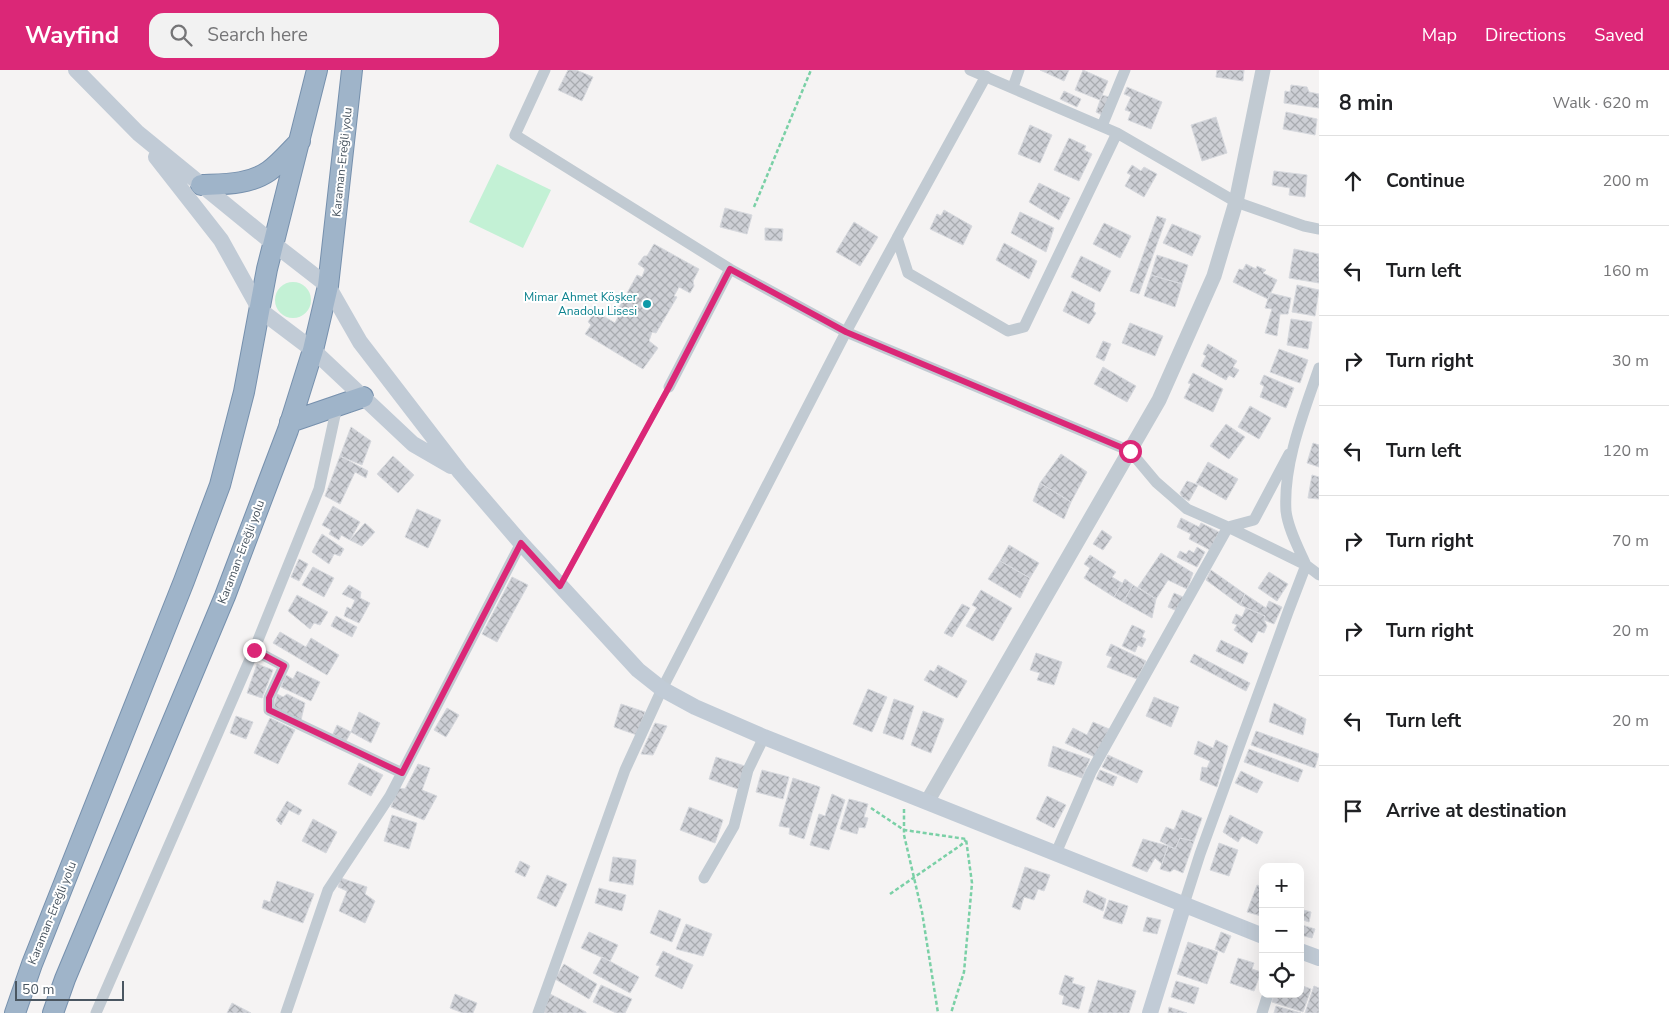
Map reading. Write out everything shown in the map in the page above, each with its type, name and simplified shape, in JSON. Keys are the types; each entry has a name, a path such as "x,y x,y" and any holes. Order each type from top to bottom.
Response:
{"highway":[{"name":"Karaman-Ereğli yolu","path":"15,1013 32,964 184,581 220,485 244,392 274,244 317,70"},
{"name":"Karaman-Ereğli yolu","path":"53,1013 68,970 225,596 290,422 314,350 328,286 352,70"},
{"path":"201,185 233,184 254,179 269,171 300,141"},
{"path":"290,422 363,397"}],"main road":[{"path":"76,70 138,133 328,286 360,342 460,472 521,543 638,670 662,689 695,707 764,737 1259,934"},
{"path":"138,133 221,240 260,310 314,350 413,444 460,472"},
{"path":"1150,1013 1184,904"},
{"path":"1304,952 1319,958"}],"street":[{"path":"544,70 515,135 730,269 846,332 1130,451 1156,482 1188,509 1306,565 1319,575"},
{"path":"970,70 1117,133 1236,202 1304,226 1319,228"},
{"path":"1013,87 1019,70"},
{"path":"1102,126 1125,70"},
{"path":"928,802 1159,400 1214,276 1236,202 1263,70"},
{"path":"538,1013 625,770 662,689 846,332 986,76"},
{"path":"897,238 908,273 1008,331 1024,327 1117,133"},
{"path":"669,387 730,269"},
{"path":"1056,853 1092,772 1228,527 1254,520 1293,447 1319,368"},
{"path":"96,1013 254,650 319,489 338,406"},
{"path":"1184,904 1200,854 1306,565 1293,535 1286,512 1293,447"},
{"path":"286,1013 328,890 390,796 521,543"},
{"path":"254,650 284,666 269,698 269,710 402,773"},
{"path":"704,878 734,826 748,770 764,737"},
{"path":"1262,1013 1267,998"}],"lane":[{"path":"560,586 669,387"}],"path":[{"path":"754,207 811,70"},
{"path":"904,793 904,830 922,912 938,1013"},
{"path":"871,808 904,830 966,839"},
{"path":"890,894 961,845 978,822"},
{"path":"951,1013 964,972 972,883 966,839"}],"green space":[{"path":"497,164 551,190 523,248 469,222"},
{"path":"293,282 300,283 306,287 310,293 310,307 306,313 300,317 293,318 286,317 280,313 276,307 275,300 276,293 280,287 286,283"}],"building":[{"path":"568,70 576,70 593,77 582,101 558,90"},
{"path":"1040,70 1069,70 1064,81"},
{"path":"1083,70 1108,81 1100,100 1075,90"},
{"path":"1217,70 1244,70 1243,81 1216,77"},
{"path":"1291,85 1307,87 1309,92 1319,94 1319,108 1284,103 1285,91 1290,92"},
{"path":"1127,87 1162,102 1151,129 1128,120 1131,112 1125,110 1131,97 1124,94"},
{"path":"1064,91 1081,99 1077,107 1060,99"},
{"path":"1102,95 1109,97 1102,115 1096,112"},
{"path":"1286,112 1317,119 1315,135 1283,129"},
{"path":"1216,117 1227,153 1202,161 1191,125"},
{"path":"1030,125 1052,135 1040,163 1018,154"},
{"path":"1069,138 1086,146 1084,150 1092,154 1079,181 1054,170"},
{"path":"1132,165 1141,171 1144,167 1157,174 1144,197 1125,186 1131,175 1127,173"},
{"path":"1274,171 1307,175 1305,197 1289,195 1290,188 1272,185"},
{"path":"1039,183 1070,198 1059,220 1029,202"},
{"path":"725,208 752,215 747,234 720,227"},
{"path":"944,210 972,226 963,245 930,229 937,214 941,216"},
{"path":"1020,212 1054,228 1046,252 1011,233"},
{"path":"1157,216 1166,219 1139,294 1130,291"},
{"path":"854,222 878,237 860,266 836,252"},
{"path":"1104,223 1131,236 1120,258 1093,244"},
{"path":"1172,224 1201,236 1192,256 1163,243"},
{"path":"765,228 783,229 782,241 765,240"},
{"path":"1004,243 1037,261 1029,279 996,260"},
{"name":"Mimar Ahmet Köşker Anadolu Lisesi","path":"654,244 699,269 690,293 679,287 674,296 677,297 656,333 652,332 649,341 658,348 643,369 585,334 591,325 588,322 595,311 615,323 619,315 616,313 637,275 642,277 645,269 638,264 644,256 647,256"},
{"path":"1294,249 1319,254 1319,283 1289,278"},
{"path":"1157,255 1188,265 1182,284 1151,275"},
{"path":"1081,256 1111,271 1100,292 1071,277"},
{"path":"1246,264 1256,269 1257,266 1266,270 1263,273 1277,280 1268,299 1233,282 1239,269 1243,270"},
{"path":"1151,275 1182,284 1175,307 1144,296"},
{"path":"1297,285 1319,290 1315,316 1292,312"},
{"path":"1072,291 1095,303 1093,311 1096,313 1089,324 1063,311"},
{"path":"1270,293 1291,298 1288,314 1280,314 1277,336 1265,333 1272,309 1265,308"},
{"path":"1291,319 1312,322 1308,349 1287,345"},
{"path":"1130,323 1163,336 1155,356 1122,343"},
{"path":"1103,341 1111,344 1104,361 1096,357"},
{"path":"1208,344 1237,361 1233,367 1239,370 1234,378 1229,375 1226,380 1201,366 1206,356 1203,354"},
{"path":"1279,349 1308,360 1300,383 1270,372"},
{"path":"1103,367 1136,386 1127,402 1094,384"},
{"path":"1193,373 1223,389 1213,412 1184,398 1191,384 1188,383"},
{"path":"1264,375 1294,388 1286,408 1260,397 1264,386 1260,384"},
{"path":"1250,406 1271,418 1259,439 1238,427"},
{"path":"1226,424 1245,437 1229,459 1210,446"},
{"path":"351,427 371,441 362,465 340,456"},
{"path":"1313,443 1319,445 1319,467 1307,463"},
{"path":"1061,454 1087,472 1071,502 1040,483"},
{"path":"340,456 368,471 366,478 355,472 340,504 325,496"},
{"path":"393,456 414,475 398,493 377,474"},
{"path":"1208,462 1238,479 1226,500 1196,483"},
{"path":"1312,475 1319,477 1319,499 1308,498"},
{"path":"1187,481 1198,485 1189,501 1182,497 1180,493"},
{"path":"1040,483 1071,502 1064,519 1033,501"},
{"path":"333,506 360,522 350,540 341,535 339,540 329,534 331,530 322,525"},
{"path":"417,509 441,520 428,548 405,537"},
{"path":"1181,518 1199,527 1201,523 1219,532 1210,550 1189,539 1191,534 1177,527"},
{"path":"365,523 375,532 362,546 350,540"},
{"path":"1102,530 1112,537 1103,550 1093,544"},
{"path":"322,534 344,549 340,556 334,554 329,564 312,552"},
{"path":"1009,545 1039,563 1030,578 1000,561"},
{"path":"1197,547 1205,552 1197,567 1177,557 1180,551 1186,554 1189,550 1194,553"},
{"path":"1161,553 1193,573 1187,589 1168,580 1156,599 1138,587"},
{"path":"1090,555 1116,572 1112,577 1122,583 1114,597 1084,578 1090,568 1084,564"},
{"path":"299,559 308,564 299,581 291,577"},
{"path":"1000,561 1030,578 1020,598 988,579"},
{"path":"313,567 334,578 324,597 302,585"},
{"path":"1211,570 1245,594 1240,605 1206,580"},
{"path":"1269,572 1288,584 1277,601 1258,588"},
{"path":"512,577 528,585 497,642 482,634"},
{"path":"1125,579 1133,585 1123,602 1114,597"},
{"path":"349,585 361,592 360,598 370,603 359,623 344,616 347,607 351,609 355,600 342,594"},
{"path":"1133,585 1156,599 1152,618 1123,602"},
{"path":"981,590 1012,608 993,641 966,626 977,608 972,605"},
{"path":"1174,593 1183,597 1177,611 1168,607"},
{"path":"1245,594 1266,608 1269,601 1282,607 1274,624 1264,620 1265,616 1240,605"},
{"path":"297,595 328,612 320,625 314,623 310,629 288,611"},
{"path":"962,604 970,608 952,637 944,633"},
{"path":"1246,608 1265,616 1264,620 1267,626 1264,633 1258,631 1252,643 1234,630 1237,625 1232,623 1236,614 1242,617"},
{"path":"336,616 357,627 352,637 331,626"},
{"path":"1132,625 1145,631 1142,637 1146,639 1142,647 1138,645 1135,652 1122,646"},
{"path":"280,632 306,647 311,638 339,655 327,675 273,643"},
{"path":"1221,640 1248,653 1243,664 1216,651"},
{"path":"1111,644 1146,661 1137,679 1107,667 1112,657 1106,655"},
{"path":"1036,653 1062,662 1054,685 1037,680 1040,673 1030,670"},
{"path":"1194,654 1250,683 1246,691 1190,662"},
{"path":"257,664 273,670 262,698 247,693"},
{"path":"938,665 967,681 957,698 924,680 930,670 934,672"},
{"path":"297,671 320,682 311,701 281,687 286,675 293,679"},
{"path":"868,689 887,697 872,732 853,724"},
{"path":"277,694 283,697 287,694 305,703 301,720 274,707"},
{"path":"1154,697 1179,707 1171,727 1146,716"},
{"path":"894,699 914,706 903,740 883,733"},
{"path":"1274,703 1306,719 1303,735 1269,722"},
{"path":"621,704 645,712 637,735 614,727"},
{"path":"447,708 459,715 446,737 434,730"},
{"path":"923,711 944,719 931,753 911,745"},
{"path":"359,712 380,723 371,743 351,732"},
{"path":"236,716 253,722 246,739 230,733"},
{"path":"270,718 295,730 278,764 254,753"},
{"path":"1093,722 1109,729 1095,757 1065,743 1073,728 1087,735"},
{"path":"655,723 667,726 653,755 641,754"},
{"path":"337,725 351,732 346,741 333,734"},
{"path":"1256,731 1319,754 1315,768 1251,745"},
{"path":"1216,740 1228,746 1217,787 1200,780 1202,767 1207,768 1210,761 1194,754 1198,741 1213,748"},
{"path":"1053,746 1090,759 1082,778 1048,766"},
{"path":"1249,749 1303,770 1298,782 1244,762"},
{"path":"1108,755 1143,771 1137,783 1102,767"},
{"path":"716,757 745,766 738,789 709,779"},
{"path":"359,763 383,775 371,796 348,784"},
{"path":"418,764 430,768 422,790 437,796 424,820 391,807 398,788 405,789"},
{"path":"762,770 789,777 783,799 756,792"},
{"path":"1100,770 1117,777 1113,786 1096,779"},
{"path":"1241,771 1263,782 1257,793 1235,783"},
{"path":"793,778 820,787 804,839 789,834 790,828 779,826"},
{"path":"832,794 845,800 829,850 810,845 819,814 825,816"},
{"path":"1047,796 1066,805 1054,828 1036,819"},
{"path":"849,799 868,804 864,817 868,818 865,828 859,827 857,834 840,829"},
{"path":"287,801 302,810 299,815 289,810 281,825 276,820"},
{"path":"689,807 723,820 715,843 680,830"},
{"path":"1182,810 1202,818 1194,841 1180,838 1175,849 1160,841 1166,827 1174,830"},
{"path":"392,815 417,823 409,849 384,841"},
{"path":"1230,815 1263,832 1257,844 1242,836 1238,842 1223,832"},
{"path":"313,819 337,832 326,853 302,841"},
{"path":"1180,838 1194,841 1183,873 1174,869 1170,872 1160,869 1168,846 1175,849"},
{"path":"1143,839 1168,846 1162,864 1155,858 1147,872 1132,866"},
{"path":"1219,843 1238,850 1229,876 1210,870"},
{"path":"613,857 636,860 633,885 609,881"},
{"path":"520,861 530,866 525,877 515,872"},
{"path":"1025,867 1050,875 1044,891 1038,889 1034,900 1024,897 1020,910 1012,907"},
{"path":"547,875 567,884 556,907 537,898"},
{"path":"341,878 367,887 365,894 375,901 365,923 339,911 347,891 338,887"},
{"path":"277,881 314,894 303,923 262,908 264,900 270,902"},
{"path":"1257,885 1259,886 1259,915 1247,912"},
{"path":"599,888 626,895 622,911 595,903"},
{"path":"1087,890 1106,899 1103,911 1083,902"},
{"path":"1109,900 1128,906 1122,924 1103,918"},
{"path":"659,910 681,919 672,942 650,933"},
{"path":"1304,910 1311,912 1309,922 1304,920"},
{"path":"1147,917 1161,920 1157,934 1143,931"},
{"path":"686,924 712,934 703,956 676,949"},
{"path":"1304,926 1315,929 1312,938 1304,936"},
{"path":"589,932 618,945 610,961 581,948"},
{"path":"1221,932 1231,936 1224,953 1215,949"},
{"path":"1188,942 1218,952 1207,984 1177,974"},
{"path":"663,951 693,965 682,989 655,976 660,966 656,965"},
{"path":"602,957 639,977 630,993 593,973"},
{"path":"1238,958 1254,963 1252,969 1259,971 1259,977 1254,991 1230,983"},
{"path":"564,964 597,984 589,999 555,979"},
{"path":"1065,975 1074,978 1072,983 1085,987 1079,1009 1062,1004 1064,996 1059,994"},
{"path":"1098,980 1136,991 1129,1013 1088,1013"},
{"path":"1176,981 1199,988 1194,1004 1171,997"},
{"path":"601,985 632,999 625,1013 616,1013 593,1002"},
{"path":"1304,986 1311,989 1303,1012 1272,1002 1273,998 1304,998"},
{"path":"1314,986 1319,988 1319,1013 1305,1013"},
{"path":"455,994 477,1003 473,1013 463,1013 450,1008"},
{"path":"550,994 586,1012 586,1013 543,1013"},
{"path":"232,1003 251,1013 227,1013"},
{"path":"1276,1006 1301,1013 1274,1013"},
{"path":"1169,1007 1187,1013 1168,1013"}],"place":[{"name":"Mimar Ahmet Köşker Anadolu Lisesi","path":"647,304"}],"route":[{"path":"254,650 284,666 269,698 269,710 402,773 521,543 560,586 669,387 730,269 846,332 1130,451"}]}
